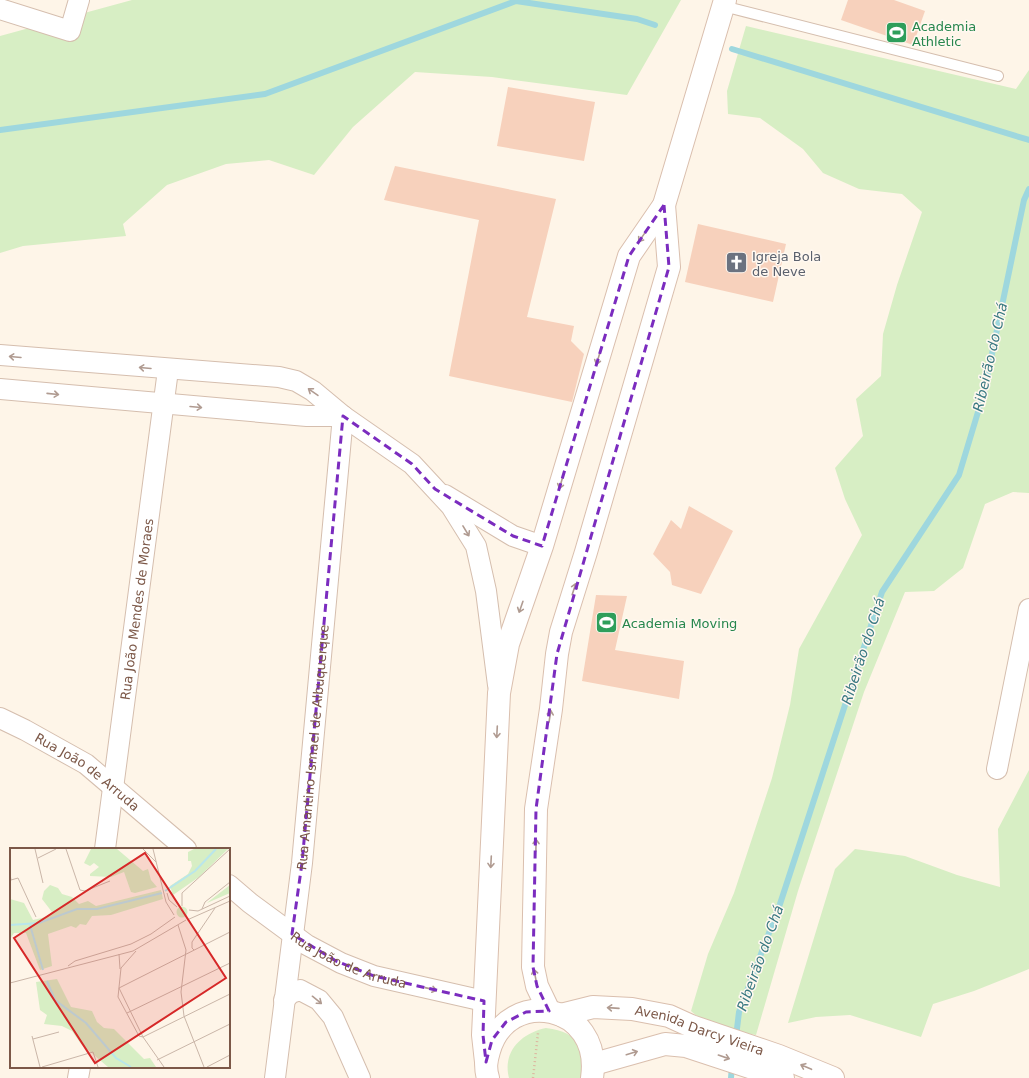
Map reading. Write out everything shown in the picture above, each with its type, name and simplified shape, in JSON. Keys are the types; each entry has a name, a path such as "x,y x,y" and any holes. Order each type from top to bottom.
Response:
{"main road":[{"path":"486,1072 483,1035 484,1001 498,693 508,644 542,546 629,256 664,206 724,3"},
{"path":"593,1071 592,1049 585,1034 575,1023 550,1012 537,986 533,967 536,809 561,632 586,552 669,267 664,206"},
{"name":"Avenida Darcy Vieira","path":"486,1072 492,1040 506,1022 526,1012 550,1012 593,1007 632,1009 669,1016 689,1036 779,1070 833,1078"},
{"name":"Avenida Darcy Vieira","path":"593,1071 689,1036"}],"street":[{"path":"0,9 70,31 79,0"},
{"path":"0,355 168,370 279,377 296,381 313,391 343,416 412,464 451,506 476,546 486,591 498,693"},
{"name":"Rua João Mendes de Moraes","path":"105,848 112,786 168,370"},
{"path":"0,389 307,416 343,416"},
{"name":"Rua Amantino Ismael de Albuquerque","path":"275,1078 302,863 343,416"},
{"path":"435,489 513,536 542,546"},
{"path":"997,769 1029,609"},
{"name":"Rua João de Arruda","path":"0,718 25,730 86,764 185,848"},
{"name":"Rua João de Arruda","path":"230,886 292,934 314,949 336,961 374,976 484,1001"},
{"path":"284,1000 291,993 300,990 319,1000 333,1017 360,1078"},
{"path":"78,1078 80,1068"}],"lane":[{"path":"724,3 998,76"}],"path":[{"path":"533,1078 550,1012"}],"highlighted area":[{"path":"664,205 669,267 557,654 536,809 533,967 537,986 549,1011 526,1012 506,1022 492,1040 486,1062 483,1035 484,1001 374,976 336,961 292,934 302,863 343,416 412,464 435,489 513,536 542,546 629,256"}],"green space":[{"path":"132,0 681,0 627,95 492,77 415,72 353,127 314,175 269,160 226,164 167,185 123,224 126,236 23,246 0,253 0,36"},
{"path":"746,26 1016,89 1029,70 1029,493 1013,492 985,504 963,568 934,591 905,592 864,692 798,891 756,1035 710,1027 691,1011 708,954 734,893 772,778 790,705 799,649 862,535 845,499 835,468 863,436 856,399 881,376 883,334 897,285 922,212 902,194 859,189 823,173 803,149 760,118 728,114 727,91"},
{"path":"1029,770 1029,969 974,991 933,1004 921,1037 850,1015 816,1017 788,1023 835,869 855,849 905,856 957,875 1000,887 998,829"},
{"path":"546,1028 558,1030 567,1034 577,1043 582,1058 585,1078 509,1078 508,1060 516,1045 529,1034"}],"building":[{"name":"Academia Athletic","path":"848,0 894,0 925,11 913,45 841,20"},
{"path":"508,87 595,102 584,161 497,146"},
{"path":"395,166 556,199 527,317 574,326 571,341 584,354 572,402 449,376 479,220 384,200"},
{"name":"Igreja Bola de Neve","path":"698,224 786,244 773,302 685,282"},
{"path":"689,506 733,531 701,594 672,585 670,572 653,554 671,520 681,529"},
{"name":"Academia Moving","path":"596,595 627,596 615,650 684,661 679,699 582,681"}],"waterway":[{"path":"0,130 265,94 516,1 637,19 655,25"},
{"path":"732,49 1029,140"},
{"name":"Ribeirão do Chá","path":"736,1037 739,1012 780,904 882,592 959,475 984,392 1024,200 1029,189"},
{"name":"Ribeirão do Chá","path":"731,1078 732,1066"}],"place":[{"name":"Academia Athletic","path":"897,33"},
{"name":"Igreja Bola de Neve","path":"736,263"},
{"name":"Academia Moving","path":"606,623"}]}
